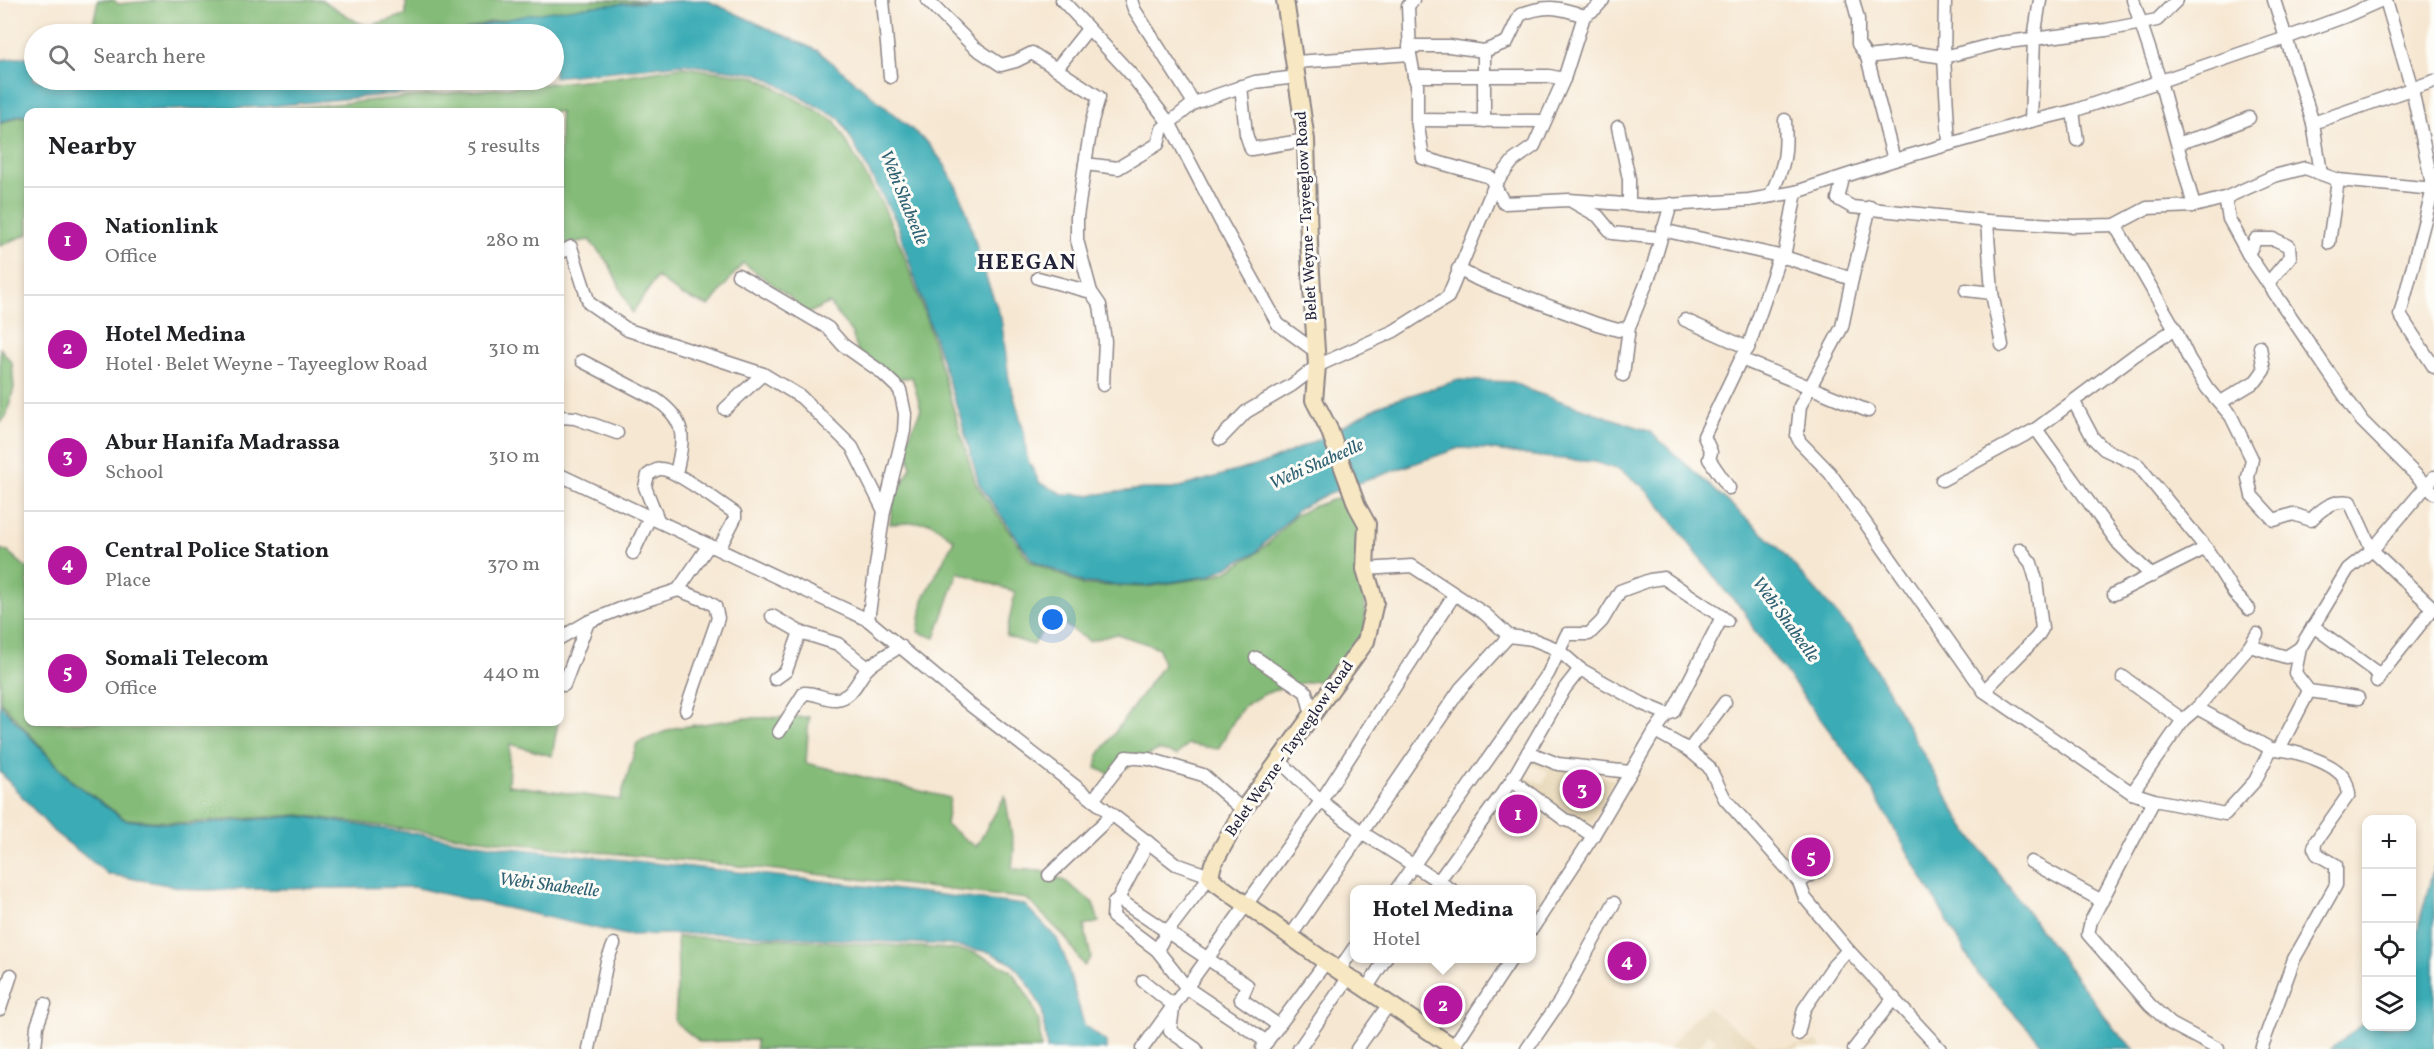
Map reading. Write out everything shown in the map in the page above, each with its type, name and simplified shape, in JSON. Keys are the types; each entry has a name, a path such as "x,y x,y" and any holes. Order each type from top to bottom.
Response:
{"main road":[{"name":"Belet Weyne - Tayeeglow Road","path":"1210,876 1213,864 1243,810 1366,641 1375,602 1365,569 1367,524 1357,506 1329,429 1314,400 1316,358 1306,140 1285,0"},
{"path":"1210,876 1216,883 1290,937 1455,1048"}],"street":[{"path":"883,0 890,77"},
{"path":"927,0 974,47 1001,65 1032,53 1099,97 1092,121 1085,164 1077,217 1077,240 1091,292 1100,305 1105,341 1103,385"},
{"path":"1062,0 1129,72 1170,124 1278,324 1316,358"},
{"path":"1131,0 1134,9 1194,103"},
{"path":"1413,0 1408,6 1410,50 1417,84 1417,120 1423,158 1490,177 1496,184 1504,203 1569,200 1629,205 1749,200 1796,192 1894,160 2073,111 2286,38 2384,0 2412,89 2433,189 2400,315 2434,367"},
{"path":"1220,439 1246,412 1292,385 1316,358 1394,331 1448,297 1496,184 1513,161 1534,146 1564,78 1584,16 1602,0"},
{"path":"1853,0 1858,19 1858,44 1867,57 1894,160"},
{"path":"1945,0 1944,57 1949,144"},
{"path":"2031,121 2034,38 2040,0"},
{"path":"2133,0 2160,81 2194,206"},
{"path":"1867,57 1909,52 1944,57 1999,43 2106,30 2157,20 2177,0"},
{"path":"2274,0 2313,123 2321,173"},
{"path":"1085,164 1118,168 1158,144 1162,129 1194,103 1296,69 1410,50 1449,46 1484,51 1508,42 1520,15 1528,12 1558,7 1584,16"},
{"path":"1057,68 1088,29"},
{"path":"1484,51 1484,121"},
{"path":"1414,76 1484,75 1564,78"},
{"path":"2313,123 2434,81"},
{"path":"1240,86 1246,134 1251,149 1306,140"},
{"path":"2073,111 2078,140"},
{"path":"2178,143 2213,133 2249,118"},
{"path":"1417,120 1544,121"},
{"path":"1770,196 1782,171 1787,149 1785,120"},
{"path":"1618,127 1629,179 1629,205"},
{"path":"1844,178 1838,199 1852,207 1870,207 1901,213 1987,221 2072,226 2115,225 2148,208 2194,206 2225,198 2274,176 2305,168 2338,180 2433,189"},
{"path":"2329,243 2338,180"},
{"path":"1729,488 1709,459 1711,452 1704,436 1744,353 1778,261 1784,257 1796,192"},
{"path":"2225,198 2229,219 2248,254 2362,421 2431,485 2372,550 2348,569 2300,648 2295,673 2309,691 2358,698"},
{"path":"1569,200 1598,216 1612,232 1661,234 1784,257 1852,279"},
{"path":"1623,375 1629,327 1652,269 1671,204"},
{"path":"1870,207 1842,327 1800,406 1797,436 1830,473 1984,692 2132,793 2154,800 2224,814 2255,781 2309,691"},
{"path":"1987,221 1992,292 2002,345"},
{"path":"2115,225 2175,329 2189,359 2207,388 2221,402 2235,423 2252,459 2248,478 2252,496 2274,520 2294,514 2311,520 2335,502 2342,500 2350,502 2372,550 2434,607 2379,678 2313,626"},
{"path":"2248,254 2256,239 2274,239 2289,246 2290,257 2268,282"},
{"path":"564,251 571,247 589,303 628,330 763,374 801,396 852,447 884,511"},
{"path":"1458,269 1479,280 1597,324 1618,330 1629,327"},
{"path":"738,275 828,328 843,345 880,371 900,390 905,414 904,431 884,511 868,620"},
{"path":"1038,278 1091,292"},
{"path":"1966,290 1992,292"},
{"path":"1685,320 1810,386 1868,411"},
{"path":"1942,480 2036,429 2135,355 2175,329"},
{"path":"2221,402 2256,381 2264,370 2260,347"},
{"path":"582,361 657,400 667,407 677,419 683,440 676,474"},
{"path":"725,409 763,374"},
{"path":"2074,402 2093,438 2104,449 2138,465 2206,548 2234,593 2249,609"},
{"path":"564,417 574,418 617,433"},
{"path":"2036,429 2119,544 2152,576"},
{"path":"564,636 588,622 625,607 678,590 714,547 735,518 735,513 676,474 664,469 657,470 648,475 645,487 654,519 633,553"},
{"path":"564,477 868,620 969,704 1176,864 1210,876 1167,932 1157,950"},
{"path":"2114,594 2206,548"},
{"path":"1984,692 2042,629 2031,563 2020,549"},
{"path":"1365,569 1412,566 1485,614 1509,636 1532,639 1557,649 1580,669 1643,704 1667,714"},
{"path":"1399,885 1548,674 1557,649 1567,634 1588,634 1602,621 1620,591 1650,580 1664,578 1725,619 1673,712 1667,714 1655,730 1593,836 1536,922"},
{"path":"678,590 715,606 718,618 686,710"},
{"path":"1142,1049 1321,801 1454,595"},
{"path":"772,616 800,632 838,644 868,668"},
{"path":"564,685 588,622"},
{"path":"775,678 786,671 800,632"},
{"path":"2132,793 2183,720 2197,708 2250,646 2257,634"},
{"path":"1290,937 1461,688 1509,636"},
{"path":"779,732 804,693 839,699 848,696 868,668 901,646"},
{"path":"2250,646 2286,657 2300,648"},
{"path":"1256,657 1306,692 1312,715"},
{"path":"1280,761 1321,801 1363,833 1414,864 1436,885 1512,780 1565,688 1580,669"},
{"path":"2123,676 2183,720"},
{"path":"1689,750 1725,702"},
{"path":"2197,708 2275,749 2320,760 2341,775 2346,781 2349,794 2316,840 2314,848 2317,854 2336,865 2336,885 2294,959 2261,1049"},
{"path":"1655,730 1689,750 1709,767 1725,800 1799,882 1805,898 1848,950 1940,1049"},
{"path":"1528,752 1558,765 1630,772"},
{"path":"1093,800 1126,757 1149,759 1203,775 1243,810"},
{"path":"1512,780 1565,820 1593,836"},
{"path":"2154,800 2088,930 2090,937 2150,1005 2171,1024 2218,1049"},
{"path":"1048,875 1112,815"},
{"path":"1148,842 1118,899 1114,902 1113,916 1157,950 1187,988 1264,1046 1278,1025 1338,970"},
{"path":"2031,862 2102,901"},
{"path":"1799,882 1821,869"},
{"path":"1118,899 1247,985 1241,999 1278,1025"},
{"path":"1527,1049 1560,1000 1614,903"},
{"path":"589,1049 607,960 614,944"},
{"path":"1798,1034 1804,1009 1834,965 1848,950"},
{"path":"1299,1049 1338,970 1350,954"},
{"path":"1366,989 1383,963"},
{"path":"1455,1048 1509,963"},
{"path":"0,1009 11,975"},
{"path":"1143,981 1173,1005"},
{"path":"1854,1049 1894,998"},
{"path":"1357,1049 1389,1004"},
{"path":"35,1049 37,1026 45,1005"},
{"path":"1173,1005 1170,1031 1196,1049"}],"shaded area":[{"path":"1532,755 1553,766 1614,780 1592,822 1571,816 1563,818 1516,782","holes":["1530,764 1548,771 1543,784 1525,777"]},
{"path":"1707,1007 1761,1046 1786,1047 1817,1042 1824,1049 1798,1046 1797,1049 1710,1049 1716,1039 1708,1034 1698,1049 1668,1049 1691,1021"}],"green space":[{"path":"98,0 114,0 118,4 160,0 322,0 363,24 93,24"},
{"path":"406,0 647,0 483,24 376,24 406,15"},
{"path":"682,67 757,77 835,121 884,208 902,249 927,321 976,484 1030,561 1083,585 1146,587 1210,577 1227,571 1254,555 1269,543 1294,516 1347,495 1362,525 1366,637 1338,678 1288,686 1252,701 1239,712 1218,749 1188,744 1177,755 1158,750 1112,775 1096,768 1098,756 1163,665 1159,648 1117,634 1089,641 1052,616 1033,645 1006,636 1015,592 958,572 935,638 918,632 923,600 954,540 930,522 890,524 893,500 911,467 907,441 921,409 912,377 894,380 858,352 852,333 829,303 807,314 790,297 743,263 709,306 681,295 657,277 632,313 609,264 589,240 564,244 564,108 293,108 480,90 564,90 564,82"},
{"path":"24,116 24,236 0,246 0,124"},
{"path":"0,348 12,363 14,388 6,417 0,422"},
{"path":"0,549 8,552 24,566 24,726 557,726 552,756 510,744 508,785 620,800 637,743 674,728 746,718 809,717 806,763 950,798 946,825 976,847 1005,796 1014,849 1012,869 1042,871 1065,881 1093,903 1099,922 1084,926 1091,957 1084,966 1065,937 1027,899 815,874 511,843 299,815 184,823 125,819 71,780 0,701"},
{"path":"677,937 772,938 973,952 1011,970 1030,999 1039,1022 1041,1049 756,1049 756,1040 700,1042 675,1022 678,972"}],"water":[{"name":"Webi Shabeelle","path":"706,0 818,51 928,143 944,164 957,188 1001,318 1009,379 1024,432 1027,458 1040,483 1063,494 1090,495 1144,489 1173,489 1268,462 1317,440 1385,403 1459,380 1513,382 1534,392 1649,431 1777,546 1860,641 1963,825 2115,1030 2134,1049 2047,1049 1978,974 1865,778 1755,632 1743,609 1725,591 1660,505 1642,486 1620,470 1594,462 1487,449 1459,448 1327,494 1299,509 1255,553 1209,576 1146,586 1083,583 1032,560 979,484 960,416 896,221 840,119 759,74 683,64 564,76 564,24 488,24 546,12 643,2"},
{"path":"24,57 24,90 432,90 263,107 24,108 24,115 0,123 0,60"},
{"name":"Webi Shabeelle","path":"0,704 71,781 125,820 185,825 300,816 510,848 1025,905 1057,939 1065,958 1084,1025 1106,1042 1107,1049 1047,1049 1042,1009 1029,985 1013,964 989,952 949,945 717,933 626,935 413,887 196,890 108,874 54,832 0,772"},
{"path":"2434,867 2434,1049 2331,1049 2362,1024 2362,1031 2416,1031 2416,934"}],"place":[{"name":"Abur Hanifa Madrassa","path":"1582,789"},
{"name":"Nationlink","path":"1518,814"},
{"name":"Somali Telecom","path":"1811,857"},
{"name":"Central Police Station","path":"1627,961"},
{"name":"Hotel Medina","path":"1443,1005"}],"district":[{"name":"HEEGAN","path":"1027,263"}]}
